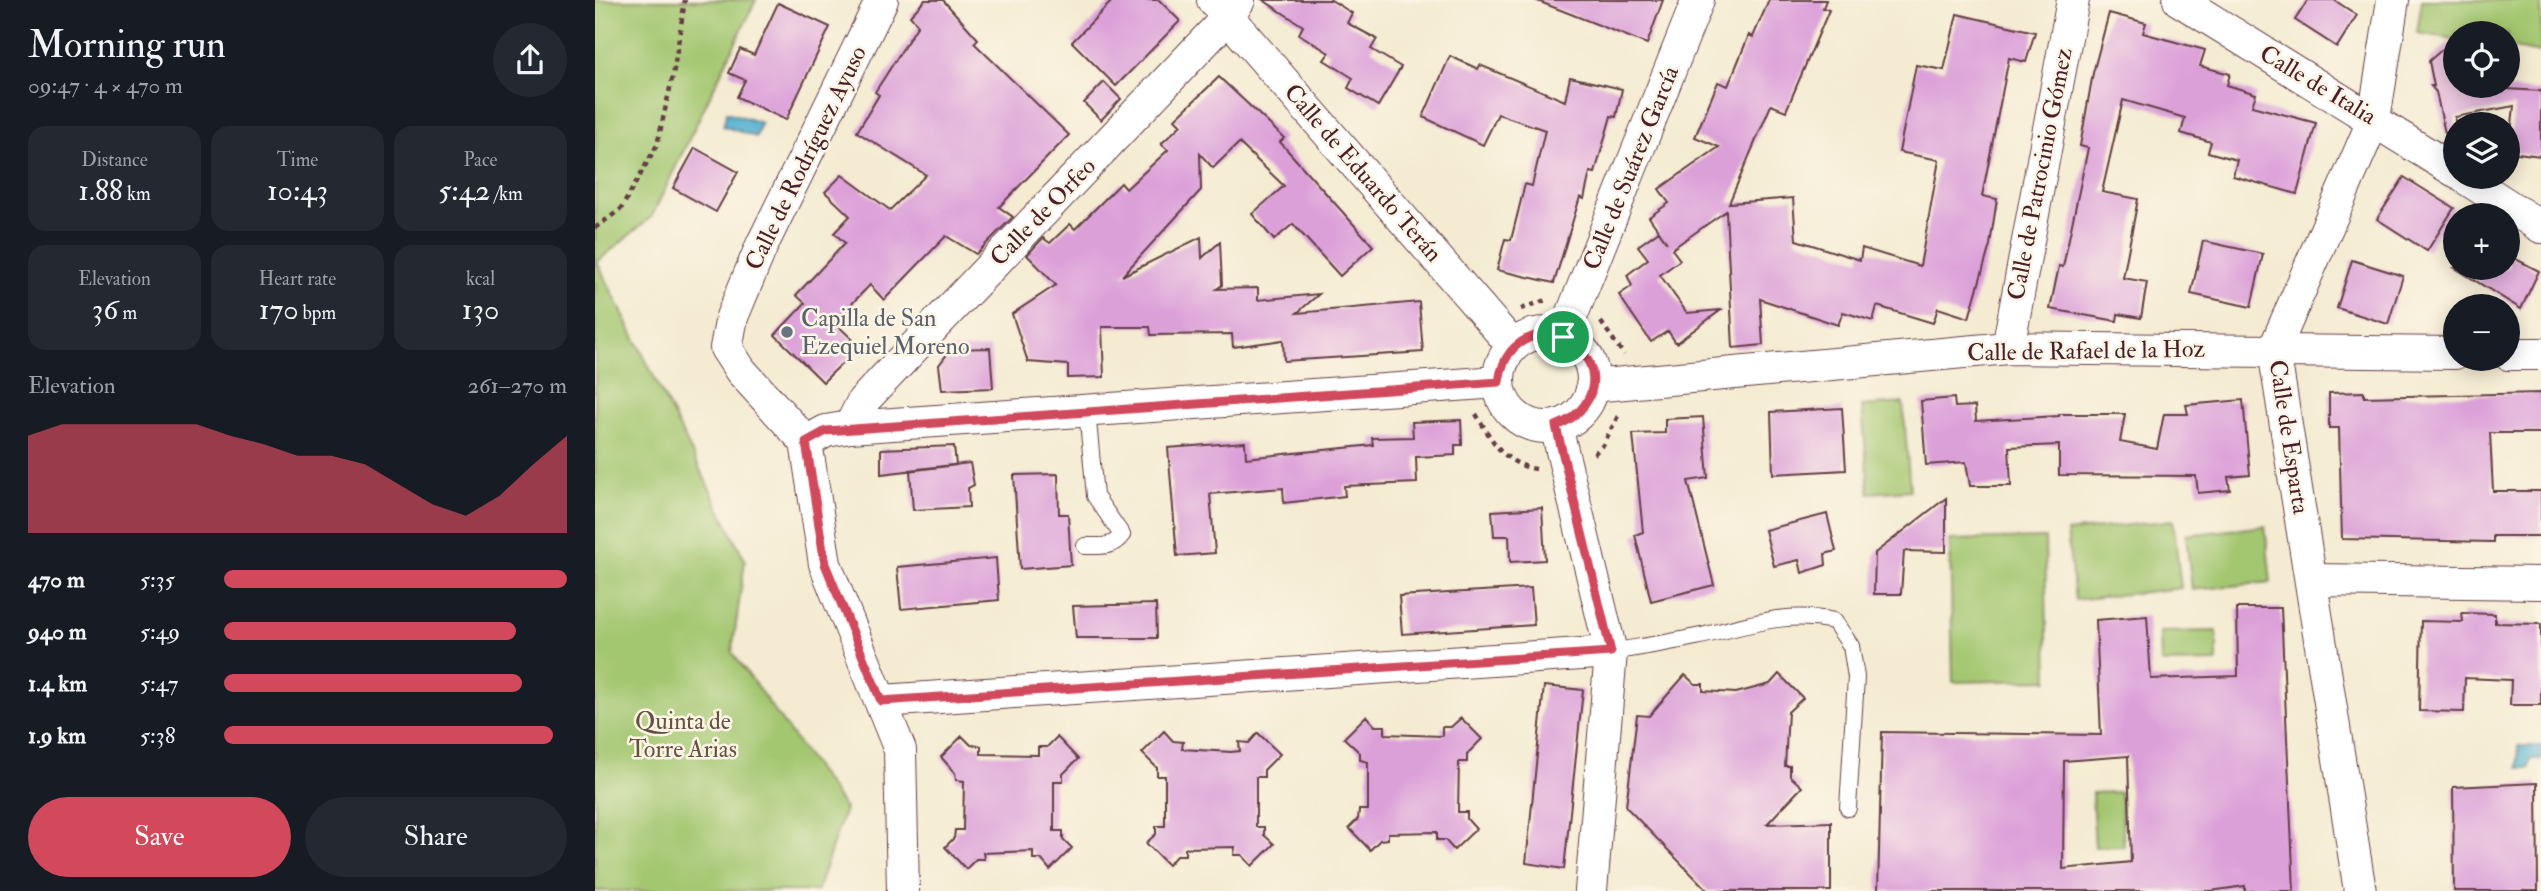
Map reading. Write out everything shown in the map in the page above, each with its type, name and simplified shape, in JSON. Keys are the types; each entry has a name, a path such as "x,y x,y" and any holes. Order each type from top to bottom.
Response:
{"street":[{"name":"Calle de Rodríguez Ayuso","path":"806,442 740,371 726,348 731,317 762,245 882,0"},
{"name":"Calle de Suárez García","path":"1563,337 1698,0"},
{"name":"Calle de Patrocinio Gómez","path":"2008,348 2073,0"},
{"name":"Calle de Italia","path":"2179,0 2443,163"},
{"name":"Calle de Esparta","path":"2360,891 2313,580 2274,350 2374,119 2393,0"},
{"name":"Calle de Eduardo Terán","path":"1227,6 1513,346"},
{"name":"Calle de Orfeo","path":"850,427 863,401 1227,6"},
{"path":"2482,189 2541,227"},
{"path":"1537,334 1563,337 1586,356 1592,370 1593,386 1589,400 1581,412 1556,426 1543,427 1517,417 1507,407 1499,382 1505,357 1513,346 1537,334"},
{"name":"Calle de Rafael de la Hoz","path":"1593,386 2008,348 2443,353"},
{"path":"2520,354 2541,354"},
{"path":"903,891 900,750 825,564 806,442 826,431 850,427 1499,382"},
{"path":"1556,426 1611,652 1591,891"},
{"path":"2313,580 2541,583"},
{"path":"881,701 1611,652"}],"lane":[{"path":"1085,546 1104,547 1117,542 1122,535 1095,496 1087,411"},
{"path":"1611,652 1697,637 1763,620 1807,615 1834,621 1851,646 1856,677 1848,808"}],"path":[{"path":"595,228 621,209 657,145 674,75 685,0"},
{"path":"1624,355 1635,361"}],"green space":[{"name":"Quinta de Torre Arias","path":"595,0 756,0 652,216 597,262 745,560 732,652 845,809 817,891 595,891"},
{"path":"2422,0 2541,0 2541,53 2520,49 2520,21 2443,21 2443,37 2417,33"},
{"path":"1903,403 1910,490 1869,493 1862,406"},
{"path":"2173,520 2181,588 2075,600 2067,532"},
{"path":"2265,526 2271,582 2192,590 2186,535"},
{"path":"2045,538 2048,680 1953,682 1950,540"},
{"path":"2217,631 2217,662 2161,663 2160,632"},
{"path":"2120,792 2124,846 2095,847 2092,793"}],"water":[{"path":"727,112 761,123 756,137 723,126"},
{"path":"2518,746 2541,746 2541,759 2530,759 2529,768 2518,768"}],"building":[{"path":"925,0 943,0 978,39 974,43 1069,135 999,207 1013,217 976,254 946,236 884,300 870,285 834,322 852,339 848,342 856,350 823,382 775,335 805,303 796,295 845,243 834,233 850,216 825,192 842,175 890,210 926,175 857,132 879,95 875,92 918,25 910,16"},
{"path":"1113,0 1159,0 1180,21 1116,86 1072,42"},
{"path":"1263,0 1331,0 1352,13 1347,23 1377,39 1371,49 1401,67 1378,106 1348,88 1353,78 1324,60 1329,53 1299,34 1303,26"},
{"path":"1535,0 1663,0 1647,44"},
{"path":"1769,0 1826,0 1823,8 1829,10 1786,111 1771,105 1729,203 1793,198 1796,240 1860,260 1862,248 1920,266 1939,160 1899,152 1916,65 1944,70 1957,14 2035,32 2026,62 2009,58 1982,196 1997,199 1990,245 1969,318 1938,308 1933,323 1877,306 1873,321 1843,312 1838,325 1760,299 1763,345 1733,348 1726,211 1672,249 1680,260 1660,275 1687,313 1721,310 1676,343 1668,331 1651,342 1619,295 1632,286 1627,275 1648,259 1638,246 1659,231 1649,217 1669,203 1659,189 1719,147 1695,137 1718,82 1728,86 1749,35 1753,37"},
{"path":"2308,0 2334,0 2357,15 2337,47 2295,20"},
{"path":"778,3 830,27 786,120 737,97 745,80 729,73 740,49 754,55"},
{"path":"2109,13 2146,23 2143,33 2205,50 2200,66 2230,74 2227,85 2256,94 2252,106 2316,123 2297,194 2233,176 2237,160 2208,152 2211,142 2181,133 2185,118 2123,100 2102,192 2138,199 2123,278 2147,282 2141,318 2118,314 2117,321 2050,309 2059,266 2063,267 2088,148 2080,146 2093,73"},
{"path":"2443,49 2443,98 2520,98 2520,90 2541,91 2541,156 2520,153 2520,112 2513,112 2514,106 2482,112 2443,112 2443,124 2436,92 2431,86 2434,86 2429,61"},
{"path":"1450,56 1478,69 1480,65 1565,101 1570,77 1622,89 1616,117 1611,116 1595,173 1590,172 1584,199 1580,197 1554,283 1497,270 1505,239 1511,240 1525,184 1532,186 1545,130 1498,114 1483,145 1423,117"},
{"path":"1219,77 1284,138 1280,142 1373,246 1340,276 1293,224 1274,240 1252,214 1284,186 1239,143 1213,168 1200,154 1201,190 1122,276 1201,237 1202,258 1220,242 1222,285 1217,289 1258,288 1258,300 1319,294 1297,313 1419,302 1423,352 1284,361 1283,340 1233,347 1232,334 1151,335 1150,327 1102,327 1104,377 1068,378 1068,365 1028,362 1012,314 1056,285 1027,255 1043,238 1050,243 1070,224 1075,229 1121,183 1126,189 1168,150 1161,144 1181,125 1175,119"},
{"path":"1104,82 1121,99 1101,120 1084,103"},
{"path":"695,148 738,172 716,212 673,188"},
{"path":"2404,177 2446,203 2443,203 2443,226 2427,251 2377,219"},
{"path":"2203,241 2263,254 2251,307 2191,294"},
{"path":"2352,260 2403,276 2388,324 2337,308"},
{"path":"2520,261 2539,271 2521,309 2520,294 2497,294 2474,280 2520,280"},
{"path":"990,348 993,388 942,390 939,365 951,349"},
{"path":"2364,392 2364,397 2541,393 2541,433 2490,433 2493,491 2541,491 2541,536 2493,536 2493,542 2342,539 2339,428 2329,428 2329,393"},
{"path":"1954,398 1955,407 1975,406 1976,421 2059,414 2125,414 2120,442 2157,449 2164,414 2188,414 2186,405 2243,400 2250,475 2228,477 2230,490 2198,493 2196,476 2059,475 2059,445 2009,447 2011,486 1970,486 1966,462 1926,465 1921,401"},
{"path":"1842,408 1846,470 1773,474 1771,412"},
{"path":"1703,417 1708,478 1688,481 1714,585 1651,601 1635,535 1643,532 1633,434 1665,433 1665,419"},
{"path":"1461,420 1462,445 1455,445 1455,455 1416,457 1417,483 1344,486 1345,496 1284,503 1283,488 1210,494 1215,553 1177,556 1168,448 1245,442 1246,458 1373,445 1372,438 1413,437 1412,422"},
{"path":"954,446 956,465 881,474 881,449"},
{"path":"970,463 974,485 968,488 969,507 913,510 910,470"},
{"path":"1058,474 1059,514 1068,514 1071,565 1020,569 1014,475"},
{"path":"1946,498 1946,552 1904,551 1901,594 1874,594 1875,553"},
{"path":"1542,508 1545,560 1510,562 1509,536 1494,536 1492,511"},
{"path":"1827,514 1836,551 1825,554 1826,565 1802,573 1799,560 1774,566 1765,530"},
{"path":"996,558 999,600 901,609 897,567"},
{"path":"1531,588 1534,625 1402,634 1399,596"},
{"path":"1156,604 1157,638 1076,638 1073,606"},
{"path":"2237,608 2281,608 2294,891 2245,891 2245,886 2211,891 1878,891 1882,732 2101,735 2096,620 2147,616 2151,679 2238,676","holes":["2128,756 2131,862 2063,869 2064,761"]},
{"path":"2462,613 2495,614 2495,623 2541,624 2541,705 2510,705 2511,680 2465,678 2464,712 2419,711 2421,621 2463,622"},
{"path":"1779,674 1803,698 1788,712 1785,766 1790,766 1790,776 1802,787 1767,824 1831,822 1831,891 1708,891 1626,807 1637,715 1649,716 1685,675 1695,684 1703,684 1703,691 1736,693 1770,684"},
{"path":"1544,686 1583,690 1564,869 1526,863"},
{"path":"1366,716 1375,726 1385,726 1385,734 1442,736 1442,727 1451,727 1461,718 1482,739 1467,754 1467,762 1459,762 1458,812 1467,812 1467,819 1476,829 1454,850 1445,840 1437,840 1437,832 1388,833 1388,839 1380,840 1370,850 1349,828 1358,819 1359,810 1368,810 1368,762 1360,760 1360,753 1344,738"},
{"path":"1164,731 1173,741 1183,742 1182,749 1231,752 1240,751 1239,742 1249,743 1258,733 1280,754 1264,770 1264,777 1256,777 1256,827 1264,827 1264,835 1274,844 1252,866 1242,855 1234,855 1235,847 1185,848 1185,855 1177,855 1168,865 1146,843 1156,834 1156,826 1165,826 1165,776 1157,776 1157,768 1142,753"},
{"path":"962,736 971,745 981,746 981,754 1038,755 1038,747 1047,747 1057,737 1078,759 1063,774 1063,781 1054,781 1054,831 1063,831 1063,839 1072,848 1050,870 1041,859 1033,859 1033,851 983,853 984,859 976,859 966,869 945,847 954,838 955,830 963,830 964,781 956,780 955,773 941,757"},
{"path":"2537,783 2538,891 2454,891 2453,787"}],"place":[{"name":"Capilla de San Ezequiel Moreno","path":"787,332"}],"route":[{"path":"1550,333 1563,337 1576,345 1586,356 1592,370 1593,386 1589,400 1581,412 1570,421 1556,426 1611,652 881,701 825,564 806,442 826,431 850,427 1499,382 1500,369 1513,346 1537,334 1550,333"}]}
